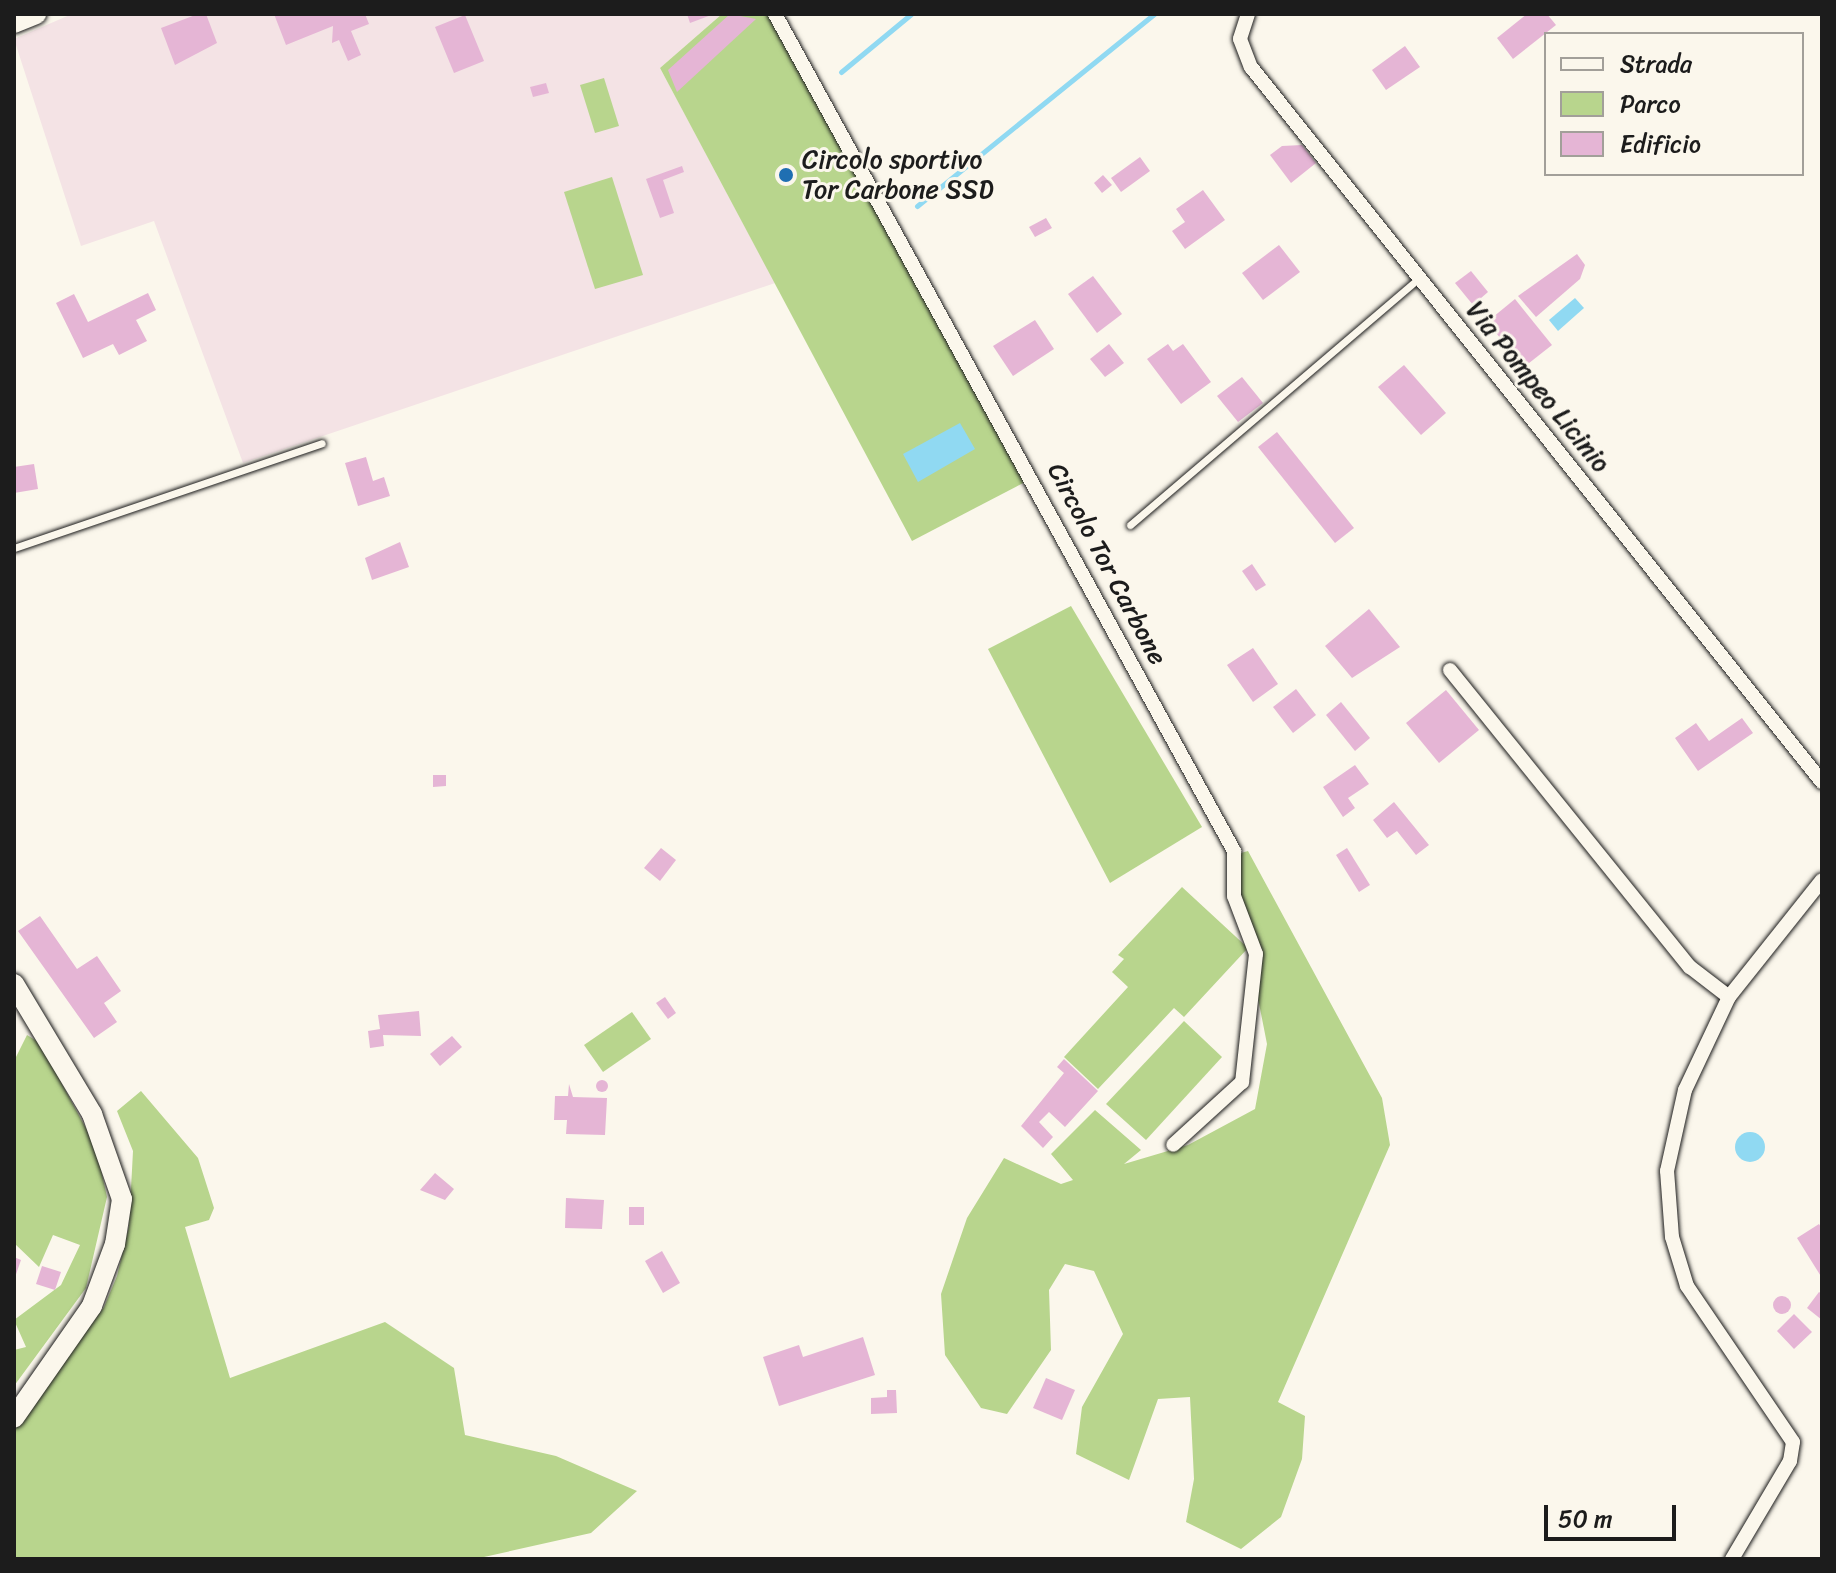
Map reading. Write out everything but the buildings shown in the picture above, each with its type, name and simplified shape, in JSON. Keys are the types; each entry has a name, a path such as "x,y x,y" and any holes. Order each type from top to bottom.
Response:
{"main road":[{"path":"14,23 36,14"},
{"path":"14,984 87,1103 122,1199 115,1244 92,1306 14,1418"}],"street":[{"name":"Circolo Tor Carbone","path":"775,14 1234,851 1234,896 1256,954 1242,1082 1173,1145"},
{"name":"Via Pompeo Licinio","path":"1248,14 1240,39 1251,67 1822,782"},
{"path":"1450,670 1690,967 1729,997"},
{"path":"1732,1559 1790,1461 1793,1442 1687,1286 1672,1237 1667,1171 1685,1090 1729,997 1822,880"}],"lane":[{"path":"1130,525 1419,278"},
{"path":"14,548 322,443"}],"shaded area":[{"path":"72,14 722,14 660,68 775,283 243,463 154,221 81,246 14,39"}],"green space":[{"name":"Circolo sportivo Tor Carbone SSD","path":"722,14 767,14 1025,482 912,541 660,68"},
{"path":"604,78 619,126 595,133 580,85"},
{"path":"612,177 643,275 595,289 564,192"},
{"path":"1071,606 1202,827 1110,883 988,649"},
{"path":"1248,851 1382,1098 1390,1145 1278,1402 1305,1416 1302,1459 1281,1517 1241,1549 1186,1522 1194,1479 1190,1397 1158,1399 1129,1480 1076,1454 1082,1407 1123,1334 1094,1271 1065,1264 1049,1290 1051,1350 1007,1414 981,1408 945,1355 941,1294 967,1218 1004,1158 1061,1184 1073,1180 1051,1154 1095,1110 1141,1150 1124,1164 1188,1145 1255,1109 1267,1044 1230,856"},
{"path":"1182,887 1248,948 1184,1017 1174,1008 1098,1089 1064,1057 1128,987 1112,972 1124,959 1118,955"},
{"path":"632,1012 651,1039 603,1072 584,1045"},
{"path":"1184,1021 1222,1057 1146,1140 1106,1104"},
{"path":"27,1035 40,1043 96,1147 107,1197 86,1288 14,1386 14,1350 26,1347 14,1320 61,1285 80,1245 53,1235 39,1267 14,1243 14,1061"},
{"path":"141,1091 198,1158 214,1208 209,1220 185,1227 230,1378 385,1322 454,1368 465,1435 556,1456 637,1491 591,1533 475,1559 14,1559 14,1429 104,1307 117,1276 129,1226 133,1151 117,1111"}],"water":[{"path":"1575,298 1584,308 1558,331 1549,320"},
{"path":"960,423 975,449 918,482 903,454"},
{"path":"1750,1132 1761,1136 1765,1147 1761,1158 1750,1162 1739,1158 1735,1147 1739,1136"}],"waterway":[{"path":"841,72 911,14"},
{"path":"917,206 1154,14"}],"place":[{"name":"Circolo sportivo Tor Carbone SSD","path":"786,175"}]}
